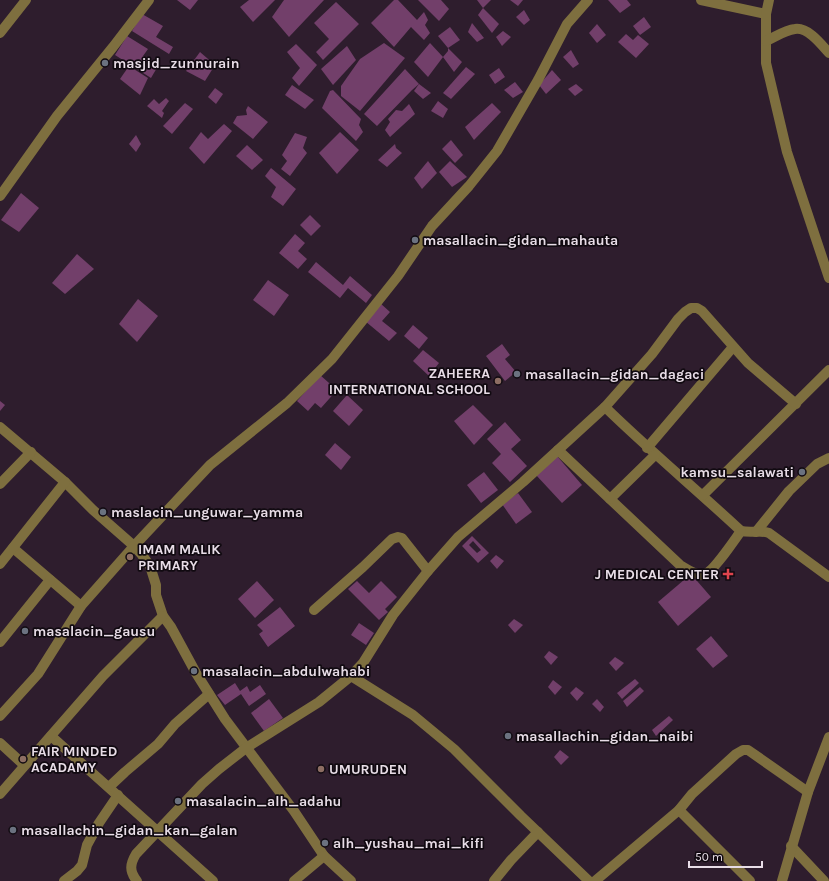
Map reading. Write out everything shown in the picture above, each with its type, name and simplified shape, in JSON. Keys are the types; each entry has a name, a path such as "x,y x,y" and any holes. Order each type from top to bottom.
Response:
{"street":[{"path":"0,34 26,0"},
{"path":"0,196 57,116 149,0"},
{"path":"0,716 38,674 81,606 134,546 210,466 287,403 332,359 398,276 432,226 468,186 497,150 538,80 567,24 588,0"},
{"path":"701,0 766,14"},
{"path":"769,0 766,14 766,63 787,152 829,278"},
{"path":"766,41 796,28 806,31 820,42 829,53"},
{"path":"137,881 133,876 130,867 136,854 202,784 246,748 319,702 351,676 363,663 393,615 428,571 458,537 523,482 605,407 652,354 678,319 691,308 697,308 702,311 748,363 796,404"},
{"path":"610,499 651,451 733,347"},
{"path":"703,495 829,370"},
{"path":"605,407 651,451 703,495 741,531 749,533 764,531 770,533 829,577"},
{"path":"0,427 65,482 93,510 134,546 150,566 156,585 156,595 163,616 209,694 246,748 294,811 324,856 351,881"},
{"path":"558,450 680,565 694,573 705,574 712,569 741,531"},
{"path":"0,484 31,452"},
{"path":"756,532 795,486 817,464 829,458"},
{"path":"0,564 65,482"},
{"path":"314,610 363,567 392,538 402,538 428,571"},
{"path":"13,548 81,606"},
{"path":"0,642 50,580"},
{"path":"0,794 103,676 163,616"},
{"path":"351,676 413,715 454,748 589,881"},
{"path":"109,787 158,744 175,724 209,694"},
{"path":"51,736 213,881"},
{"path":"782,881 808,792 829,737"},
{"path":"0,743 24,765"},
{"path":"595,881 679,810 692,794 736,754 743,750 748,750 808,792"},
{"path":"64,881 82,865 87,845 118,795"},
{"path":"679,810 750,881"},
{"path":"494,881 511,860 538,832"},
{"path":"792,846 824,881"},
{"path":"294,881 324,856"}],"building":[{"path":"177,0 198,0 190,10"},
{"path":"249,0 275,0 253,22 240,7"},
{"path":"284,0 324,0 289,37 272,17"},
{"path":"394,0 398,0 417,20 424,12 428,20 425,25 430,33 424,40 411,27 394,47 371,23"},
{"path":"418,0 441,0 449,9 439,21"},
{"path":"477,0 491,0 483,8"},
{"path":"510,0 523,0 518,6"},
{"path":"608,0 627,0 631,5 620,13"},
{"path":"336,2 359,24 323,60 316,52 329,39 314,23"},
{"path":"483,8 499,24 492,33 478,15"},
{"path":"524,10 530,20 524,25 516,17"},
{"path":"142,14 163,26 156,37 173,47 169,54 132,31"},
{"path":"644,17 651,27 640,35 633,26"},
{"path":"472,23 484,38 477,42 468,32"},
{"path":"597,24 606,35 597,43 589,33"},
{"path":"450,27 460,40 448,48 438,36"},
{"path":"503,31 511,37 502,46 496,37"},
{"path":"626,34 633,40 638,35 649,44 636,58 618,42"},
{"path":"127,36 148,49 143,56 158,66 151,78 115,55"},
{"path":"384,43 405,58 360,111 341,96 341,86 360,59"},
{"path":"430,43 443,57 428,77 414,62"},
{"path":"296,44 317,65 299,86 292,78 300,68 287,52"},
{"path":"347,46 356,60 333,85 321,69"},
{"path":"448,48 462,62 454,72 443,57 448,51"},
{"path":"571,50 579,64 573,68 563,57"},
{"path":"200,52 215,65 205,81 186,71"},
{"path":"129,66 148,78 140,95 120,79"},
{"path":"466,67 475,74 451,99 443,93"},
{"path":"499,68 505,77 495,84 489,75"},
{"path":"405,69 419,84 377,126 364,114"},
{"path":"552,70 561,80 546,94 539,85"},
{"path":"515,82 523,92 513,98 504,90"},
{"path":"419,84 431,93 423,99 414,91"},
{"path":"576,84 583,90 575,96 568,89"},
{"path":"292,85 314,100 305,109 285,95"},
{"path":"215,88 223,94 216,104 208,97"},
{"path":"333,90 361,119 359,125 363,132 356,141 322,108 330,91"},
{"path":"166,98 169,101 162,111 164,113 162,118 147,106 154,99 159,104"},
{"path":"438,101 448,109 443,118 431,111"},
{"path":"185,103 193,109 172,134 163,126"},
{"path":"492,103 501,112 474,140 465,127"},
{"path":"409,104 415,114 390,137 385,130 390,122 388,119 396,110 402,111"},
{"path":"248,106 268,122 253,139 233,123 237,116 247,115 246,110"},
{"path":"224,124 232,131 204,164 189,148 201,132 208,139"},
{"path":"340,132 359,150 337,174 319,153"},
{"path":"295,133 307,137 303,148 307,153 290,176 281,169 287,161 282,155"},
{"path":"136,135 141,144 136,152 129,144"},
{"path":"451,140 463,155 455,163 442,149"},
{"path":"395,144 396,148 402,153 387,167 378,160"},
{"path":"247,145 263,160 252,170 236,156"},
{"path":"428,161 437,173 422,189 414,178"},
{"path":"450,161 467,177 452,187 439,172"},
{"path":"271,168 296,189 283,206 271,197 276,187 265,176"},
{"path":"21,193 39,208 19,232 1,220"},
{"path":"310,215 321,226 311,236 300,225"},
{"path":"295,234 305,243 298,251 307,259 298,269 279,253"},
{"path":"77,254 94,269 65,294 52,283"},
{"path":"316,262 343,285 350,276 372,295 366,303 348,288 340,298 308,272"},
{"path":"268,280 289,295 274,316 253,300"},
{"path":"138,299 158,316 137,342 119,324"},
{"path":"380,303 390,312 382,321 397,333 389,341 365,321"},
{"path":"413,325 428,338 419,349 404,336"},
{"path":"502,344 510,355 505,359 516,372 505,381 486,356"},
{"path":"423,350 439,363 429,376 413,361"},
{"path":"320,375 337,390 321,408 315,403 308,411 297,401"},
{"path":"347,395 363,410 349,426 333,411"},
{"path":"0,401 5,405 0,411"},
{"path":"473,405 493,425 474,445 454,421"},
{"path":"505,422 521,440 511,449 527,466 510,482 492,463 501,454 487,439"},
{"path":"335,443 351,457 341,470 325,455"},
{"path":"557,456 582,485 562,503 536,475"},
{"path":"484,472 498,490 481,503 467,485"},
{"path":"518,493 532,512 516,524 502,504"},
{"path":"472,536 489,553 478,563 462,546","holes":["473,541 481,550 477,553 469,545"]},
{"path":"496,555 504,561 497,569 490,561"},
{"path":"691,574 711,597 678,626 658,602"},
{"path":"257,581 274,600 255,618 238,599"},
{"path":"357,581 369,593 381,581 397,597 385,609 388,612 379,620 348,589"},
{"path":"280,607 295,626 268,647 259,634 263,631 257,625"},
{"path":"514,619 523,625 515,633 508,625"},
{"path":"359,623 374,633 366,645 351,635"},
{"path":"711,636 728,656 713,668 696,649"},
{"path":"549,651 558,657 551,665 544,657"},
{"path":"615,657 624,663 616,671 609,663"},
{"path":"635,679 639,683 622,699 617,693"},
{"path":"553,680 562,687 555,695 548,687"},
{"path":"235,683 240,691 247,686 250,692 260,685 266,694 249,706 241,694 225,705 217,695"},
{"path":"576,687 584,693 577,701 570,693"},
{"path":"640,687 644,691 627,707 623,701"},
{"path":"269,699 283,718 264,731 251,713"},
{"path":"597,699 604,707 600,712 592,704"},
{"path":"669,716 673,720 656,736 652,730"},
{"path":"560,750 569,757 561,765 554,757"}],"place":[{"name":"masjid_zunnurain","path":"105,63"},
{"name":"masallacin_gidan_mahauta","path":"415,240"},
{"name":"masallacin_gidan_dagaci","path":"517,374"},
{"name":"ZAHEERA INTERNATIONAL SCHOOL","path":"498,381"},
{"name":"kamsu_salawati","path":"802,472"},
{"name":"maslacin_unguwar_yamma","path":"103,512"},
{"name":"IMAM MALIK PRIMARY","path":"130,557"},
{"name":"J MEDICAL CENTER","path":"728,574"},
{"name":"masalacin_gausu","path":"25,631"},
{"name":"masalacin_abdulwahabi","path":"194,671"},
{"name":"masallachin_gidan_naibi","path":"508,736"},
{"name":"FAIR MINDED ACADAMY","path":"23,759"},
{"name":"UMURUDEN","path":"321,769"},
{"name":"masalacin_alh_adahu","path":"178,801"},
{"name":"masallachin_gidan_kan_galan","path":"13,830"},
{"name":"alh_yushau_mai_kifi","path":"325,843"}]}
